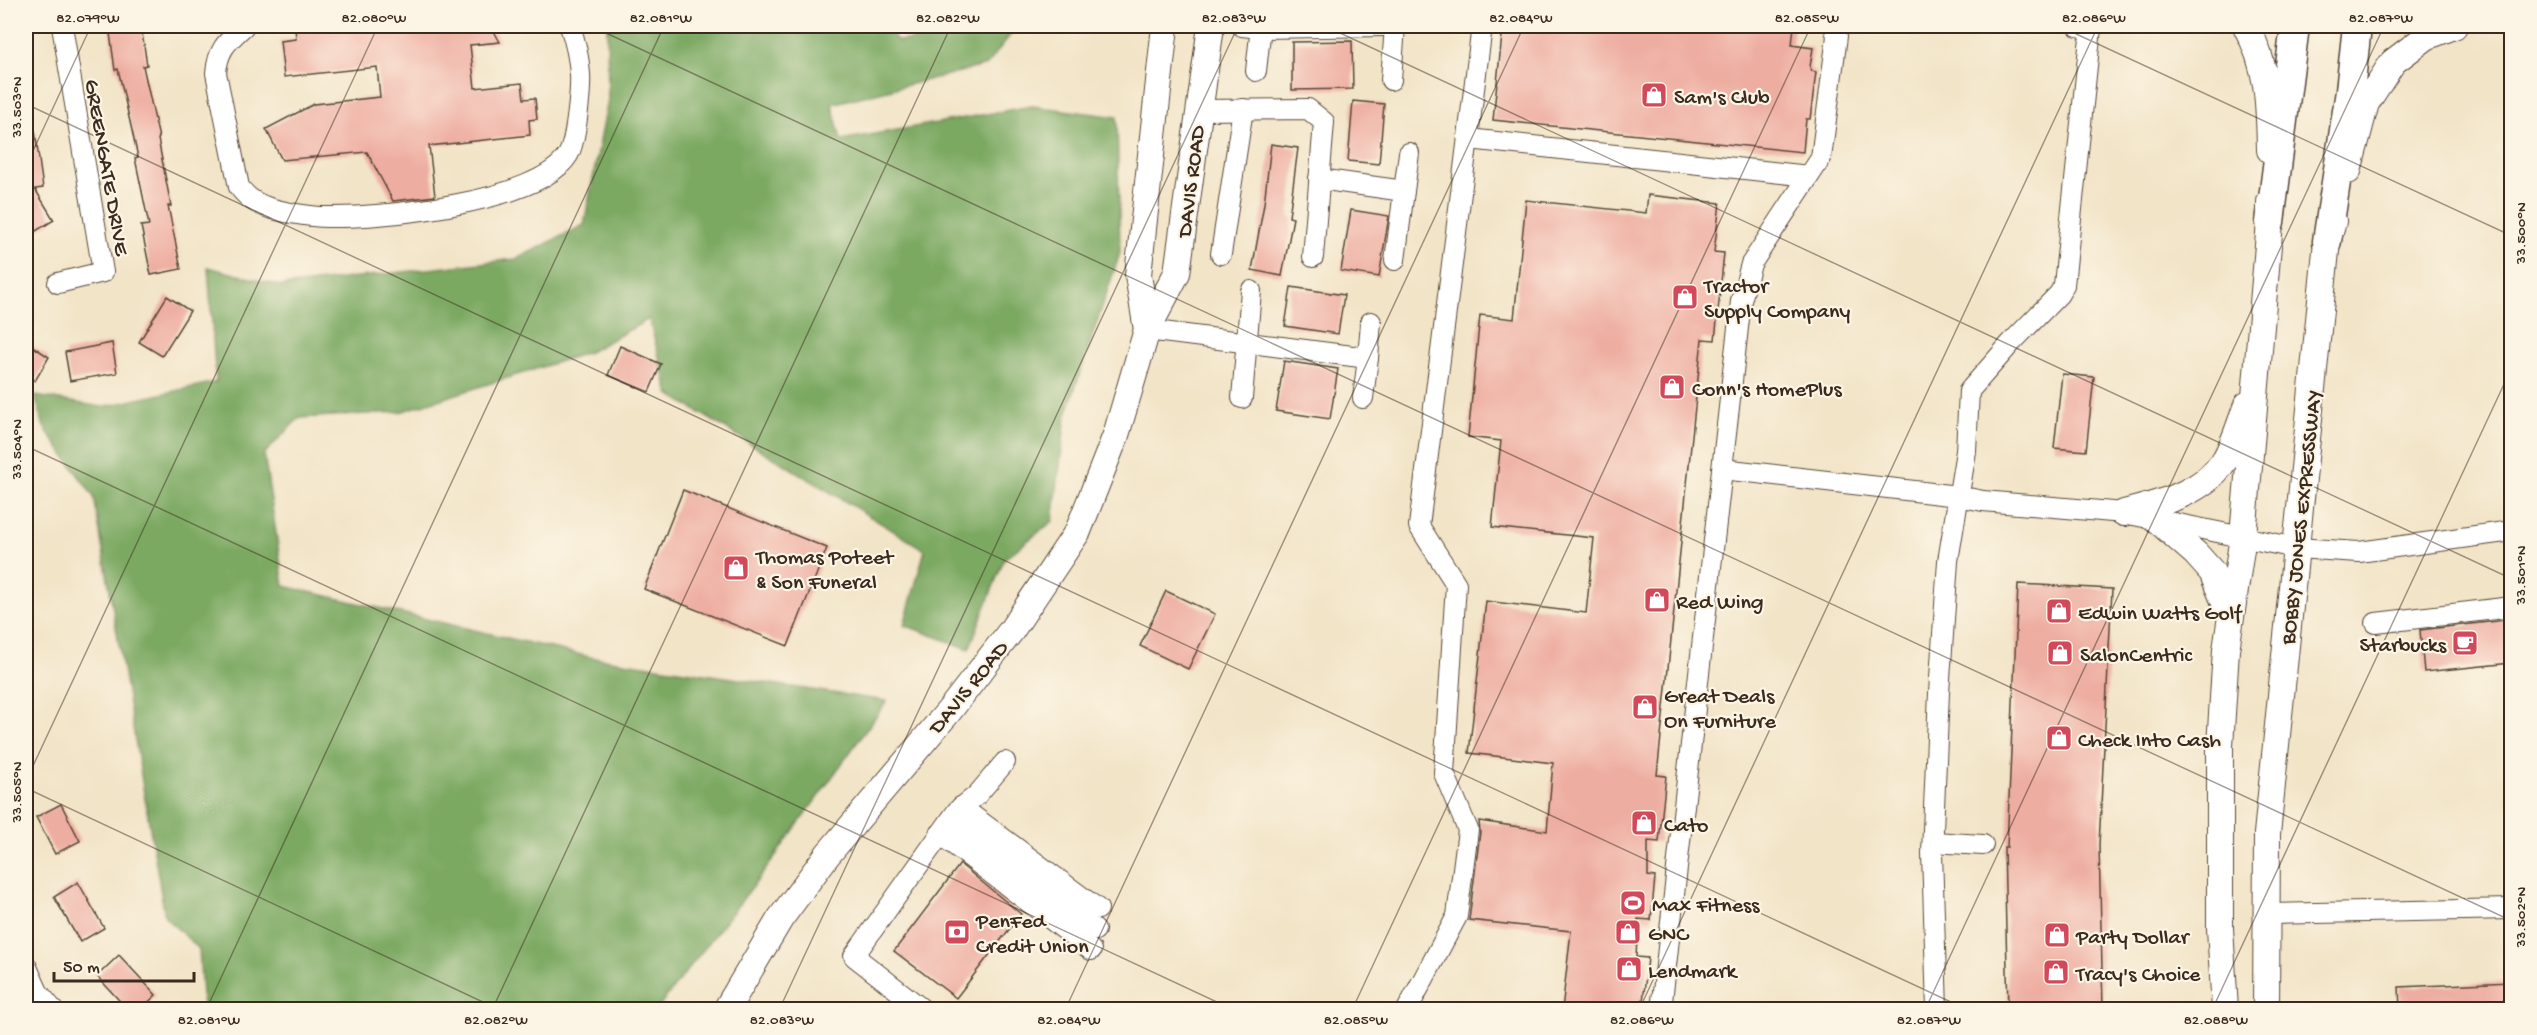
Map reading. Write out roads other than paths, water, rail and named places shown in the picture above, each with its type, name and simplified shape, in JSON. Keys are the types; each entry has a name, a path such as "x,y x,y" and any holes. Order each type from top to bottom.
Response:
{"highway":[{"path":"2270,222 2284,95 2295,26"},
{"name":"BOBBY JONES EXPRESSWAY","path":"2327,241 2350,91 2357,26"}],"main road":[{"name":"DAVIS ROAD","path":"1147,330 1138,275 1165,26"},
{"name":"DAVIS ROAD","path":"726,1010 780,919 865,808 948,711 1011,631 1078,531 1116,435 1147,330 1177,273 1211,26"},
{"path":"2225,1010 2220,928 2220,746 2226,650 2243,536 2270,222 2267,82 2262,63 2246,26"},
{"path":"2327,241 2366,103 2393,62 2426,37 2454,26"},
{"name":"BOBBY JONES EXPRESSWAY","path":"2266,1010 2266,834 2327,241"},
{"path":"2124,513 2177,498 2214,473 2225,460 2256,383"},
{"path":"2157,520 2196,554 2212,572 2230,615"}],"street":[{"name":"GREENGATE DRIVE","path":"58,283 103,272 62,26"},
{"path":"244,26 229,40 217,58 216,74 239,187 249,198 266,207 324,217 439,208 466,203 512,190 556,169 568,155 574,139 580,75 570,26"},
{"path":"1256,71 1254,26 1383,26"},
{"path":"1391,80 1395,26"},
{"path":"1407,1010 1456,916 1468,830 1444,773 1456,584 1419,526 1482,26"},
{"path":"1661,1010 1741,301 1751,264 1821,158 1837,36 1834,26"},
{"path":"1937,1010 1933,842 1939,693 1948,561 1966,451 1969,391 2010,343 2059,294 2064,285 2091,28 2078,26"},
{"path":"1198,110 1308,109 1324,122 1313,257"},
{"path":"1221,254 1243,110"},
{"path":"1469,139 1809,176"},
{"path":"1395,260 1409,153"},
{"path":"1319,179 1404,191"},
{"path":"1242,398 1251,291"},
{"path":"1363,398 1371,322"},
{"path":"1147,330 1368,358"},
{"path":"1722,469 2006,503 2124,513 2296,548 2359,552 2511,531"},
{"path":"2376,622 2511,607"},
{"path":"923,1010 854,956 950,820 977,795 1005,762"},
{"path":"950,820 1095,929 950,820"},
{"path":"1933,842 1983,845"},
{"path":"2266,914 2511,909"},
{"path":"26,965 38,992 53,1010"}],"place":[{"name":"Sam's Club","path":"1654,95"},
{"name":"Tractor Supply Company","path":"1685,297"},
{"name":"Conn's HomePlus","path":"1672,387"},
{"name":"Thomas Poteet & Son Funeral","path":"736,568"},
{"name":"Red Wing","path":"1657,600"},
{"name":"Edwin Watts Golf","path":"2059,611"},
{"name":"Starbucks","path":"2465,643"},
{"name":"SalonCentric","path":"2060,653"},
{"name":"Great Deals On Furniture","path":"1645,707"},
{"name":"Check Into Cash","path":"2059,738"},
{"name":"Cato","path":"1644,823"},
{"name":"Max Fitness","path":"1633,903"},
{"name":"PenFed Credit Union","path":"957,932"},
{"name":"GNC","path":"1628,932"},
{"name":"Party Dollar","path":"2057,935"},
{"name":"Lendmark","path":"1629,969"},
{"name":"Tracy's Choice","path":"2056,972"}]}
